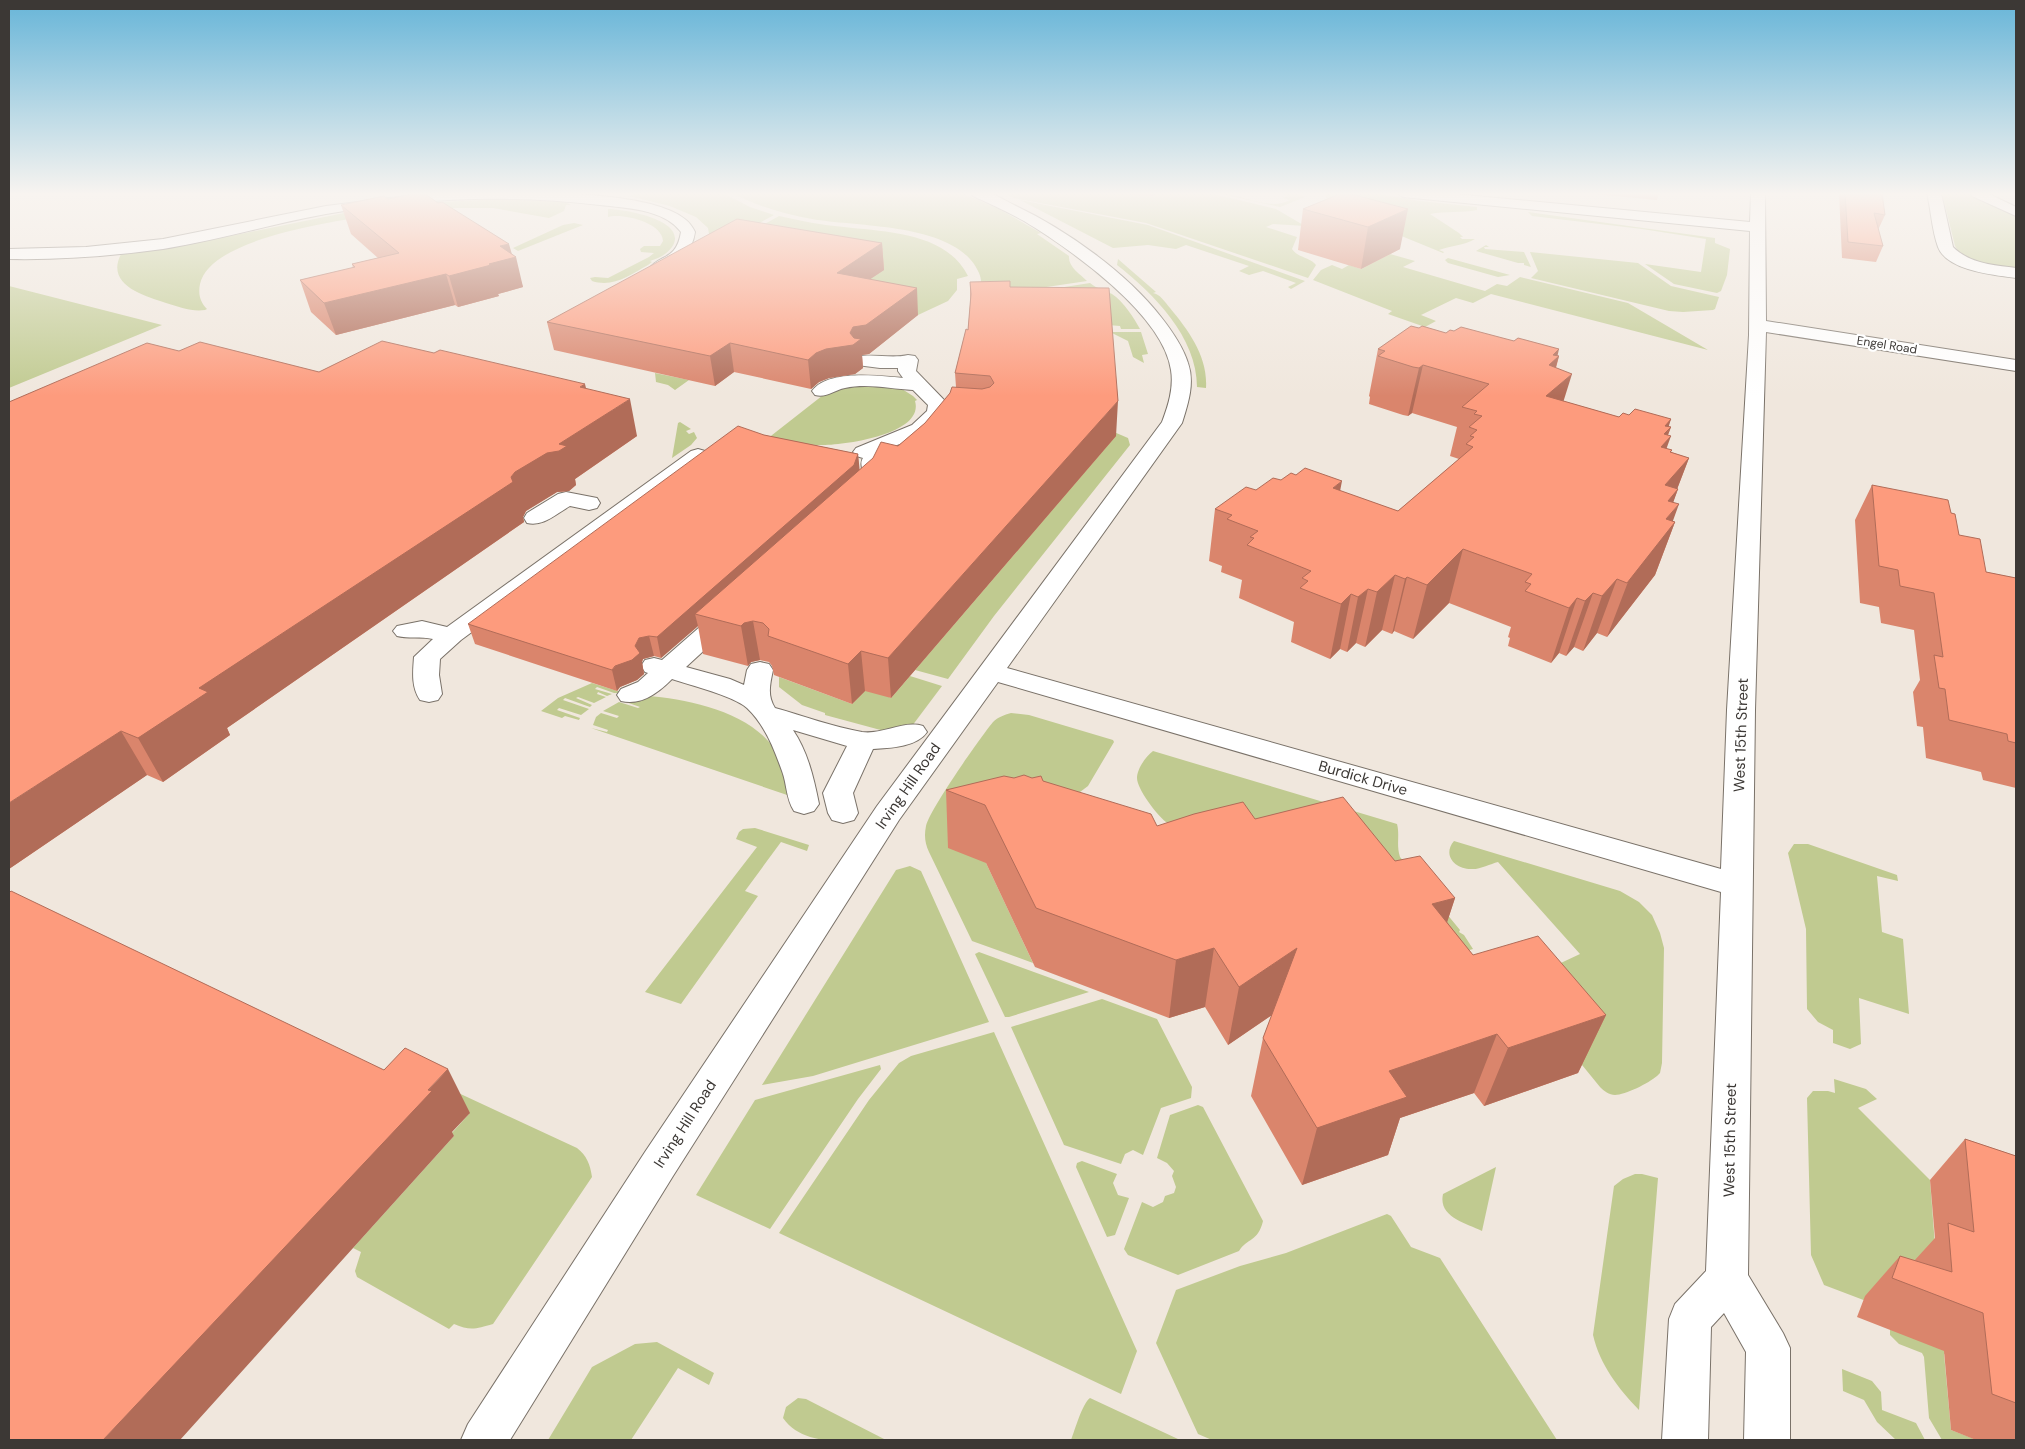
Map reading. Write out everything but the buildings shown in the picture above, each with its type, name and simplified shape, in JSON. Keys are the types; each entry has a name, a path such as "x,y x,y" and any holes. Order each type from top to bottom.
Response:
{"street":[{"path":"646,275 669,261"},
{"name":"Irving Hill Road","path":"484,1440 659,1164 888,813 1172,422 1178,407 1181,383 1180,365 1171,343 1159,323 1142,305 1090,261"},
{"name":"West 15th Street","path":"1727,1278 1741,710 1758,335 1758,261"},
{"path":"1963,261 1969,264 2016,273"},
{"name":"Engel Road","path":"1757,325 2016,365"},
{"path":"863,361 914,367"},
{"path":"822,391 835,385 859,382 914,367"},
{"path":"849,505 867,488 873,472 866,460 947,414 938,404 914,367"},
{"path":"429,694 426,675 427,657 604,507 648,491 698,455"},
{"path":"648,491 660,469"},
{"path":"535,518 566,499 604,507"},
{"path":"630,696 647,688 660,668 744,601"},
{"path":"406,631 422,628 452,635"},
{"path":"660,668 721,685 761,707 863,742 893,739 913,732"},
{"path":"760,670 757,681 761,707 784,738 799,777 804,804"},
{"name":"Burdick Drive","path":"990,671 1736,885"},
{"path":"843,813 838,793 863,742"},
{"path":"1685,1440 1690,1319 1727,1278 1768,1348 1767,1440"}],"green space":[{"path":"119,261 219,261 209,268 200,284 199,294 201,301 207,309 205,310 185,309 138,293 122,281 118,274"},
{"path":"642,261 652,262 614,282 600,283 592,281 590,278 608,278"},
{"path":"829,261 958,261 968,276 957,279 957,290 948,301 918,315 839,300 883,269"},
{"path":"971,261 1069,261 1072,267 1087,281 1033,289 980,288 981,279"},
{"path":"1118,261 1120,261 1156,292 1153,293 1162,299 1184,326 1196,345 1204,366 1206,388 1197,387 1190,351 1171,318 1145,289 1117,265"},
{"path":"1233,261 1248,261 1305,281 1291,289 1288,287 1296,283 1263,271 1249,275 1239,271 1249,266"},
{"path":"1257,261 1312,261 1316,265 1308,278"},
{"path":"1377,261 1414,261 1403,267 1485,291 1497,284 1507,286 1520,277 1628,303 1708,350 1491,294 1473,303 1456,298 1421,315 1436,321 1425,327 1388,314 1392,311 1313,280 1321,270 1332,265 1342,269 1349,265 1361,269"},
{"path":"1446,261 1458,261 1510,275 1498,277 1448,263"},
{"path":"1510,261 1528,261 1531,267 1524,265 1524,263"},
{"path":"1534,261 1615,261 1638,263 1671,286 1719,297 1713,310 1669,311 1531,278 1538,271"},
{"path":"1703,261 1729,261 1727,275 1721,291 1717,293 1674,284 1645,264 1701,272"},
{"path":"1974,261 2016,261 2016,271 1982,264"},
{"path":"1090,283 1112,294 1121,301 1140,329 1121,329 1120,326 1108,325 1039,291"},
{"path":"9,286 162,325 9,388"},
{"path":"1110,332 1141,332 1148,354 1142,355 1144,363 1133,357 1128,341"},
{"path":"655,373 689,380 675,390 668,385 656,382"},
{"path":"860,383 902,389 917,400 915,401 915,413 907,422 894,430 861,440 817,445 767,439 827,392 839,386"},
{"path":"680,422 691,429 686,431 689,434 694,432 697,438 691,445 672,458 678,423"},
{"path":"1114,432 1128,438 1130,445 994,616 948,679 915,670 1108,445"},
{"path":"910,676 942,686 912,726 888,732 825,715 825,713 802,705 779,687 779,677 852,704 868,687 891,698"},
{"path":"592,683 624,693 614,693 597,687 595,689 612,694 607,696 598,692 597,694 606,697 594,703 576,698 592,705 590,707 565,698 563,700 589,709 581,715 559,708 557,710 580,718 579,720 565,716 562,718 541,711 558,698"},
{"path":"647,696 701,705 737,718 753,728 767,739 780,758 793,797 591,728 607,732 608,730 593,725 596,717 601,713 617,718 619,716 603,711 619,702 638,708 640,707 623,701"},
{"path":"1011,713 1029,715 1113,740 1114,742 1088,786 986,863 1033,963 972,941 929,852 925,839 929,817 956,774 993,722 1001,716"},
{"path":"1153,751 1397,824 1400,857 1460,930 1459,932 1464,935 1473,949 1438,959 1166,822 1140,789 1137,778 1142,763"},
{"path":"755,828 809,845 807,851 781,842 745,891 758,896 681,1004 645,992 757,847 736,839 739,832 743,829"},
{"path":"1454,841 1620,891 1639,902 1652,915 1664,948 1662,1063 1660,1073 1657,1076 1637,1088 1615,1095 1600,1087 1516,984 1580,954 1498,862 1474,869 1460,867 1455,864 1449,851"},
{"path":"1794,844 1808,844 1897,875 1898,881 1877,876 1882,932 1903,939 1909,1014 1859,998 1861,1044 1850,1049 1833,1043 1833,1030 1818,1022 1807,1009 1806,929 1788,853"},
{"path":"910,866 921,871 989,1022 813,1076 762,1085 896,870"},
{"path":"979,952 1089,992 1005,1017 975,954"},
{"path":"1102,999 1157,1019 1192,1087 1191,1098 1161,1108 1143,1155 1133,1150 1125,1154 1121,1164 1064,1145 1011,1027"},
{"path":"994,1032 1137,1351 1121,1394 779,1233 869,1100 899,1063 911,1056"},
{"path":"880,1065 881,1069 858,1099 770,1229 696,1195 755,1100"},
{"path":"1834,1079 1866,1089 1877,1099 1858,1108 1930,1180 1937,1272 1903,1315 1824,1285 1811,1255 1807,1098 1813,1091 1835,1093"},
{"path":"437,1083 577,1148 588,1161 592,1177 493,1324 477,1328 464,1328 454,1324 449,1329 357,1277 355,1271 361,1252 353,1248 454,1136 451,1134 469,1114"},
{"path":"1198,1105 1203,1107 1263,1221 1258,1233 1239,1251 1178,1275 1128,1255 1124,1249 1142,1202 1153,1207 1163,1202 1165,1196 1174,1193 1176,1187 1172,1176 1174,1171 1167,1163 1157,1158 1170,1115"},
{"path":"1082,1161 1117,1174 1113,1183 1118,1195 1129,1198 1115,1235 1107,1237 1076,1167 1077,1163"},
{"path":"1496,1167 1482,1231 1461,1222 1449,1214 1443,1202 1443,1194"},
{"path":"1635,1174 1658,1178 1639,1410 1611,1376 1600,1356 1593,1335 1614,1186 1623,1179"},
{"path":"1387,1214 1391,1216 1411,1247 1440,1258 1557,1440 1212,1440 1198,1434 1156,1343 1176,1290 1240,1266 1286,1253"},
{"path":"1890,1324 1950,1353 1944,1354 1951,1430 1977,1440 1942,1440 1929,1418 1924,1357 1922,1353 1899,1344 1890,1335"},
{"path":"657,1342 714,1373 709,1385 678,1368 631,1440 548,1440 592,1367 635,1344"},
{"path":"1842,1369 1872,1381 1881,1392 1882,1410 1916,1423 1925,1440 1896,1440 1877,1422 1864,1400 1843,1391"},
{"path":"798,1398 806,1399 886,1440 830,1441 804,1435 792,1428 783,1418 786,1407"},
{"path":"1090,1398 1179,1440 1071,1440 1082,1411"}]}
